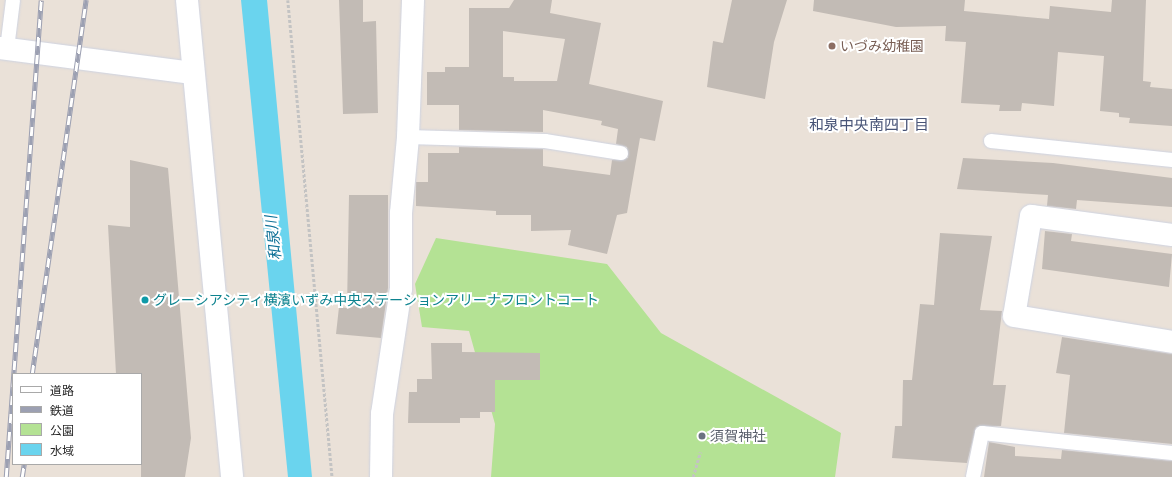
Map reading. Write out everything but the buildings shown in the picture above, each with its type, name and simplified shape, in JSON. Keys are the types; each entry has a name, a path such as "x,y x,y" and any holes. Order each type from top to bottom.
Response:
{"street":[{"path":"187,0 192,73 232,477"},
{"path":"380,477 382,414 401,289 401,213 408,137 413,0"},
{"path":"3,48 192,73"},
{"path":"1172,235 1031,216 1014,316 1172,342"}],"lane":[{"path":"3,48 13,0"},
{"path":"408,137 545,141 621,154"},
{"path":"991,141 1172,160"},
{"path":"973,477 982,432 1172,453"}],"path":[{"path":"288,0 332,477"},
{"path":"693,477 700,452"}],"green space":[{"path":"436,238 607,264 661,333 841,433 835,477 491,477 495,424 469,331 422,327 415,284"}],"water":[{"name":"和泉川","path":"241,0 267,0 312,477 288,477"}],"railway":[{"path":"14,373 41,0"},
{"path":"32,373 86,0"},
{"path":"6,477 12,395"},
{"path":"22,477 24,465"}],"place":[{"name":"いづみ幼稚園","path":"832,46"},
{"name":"グレーシアシティ横濱いずみ中央ステーションアリーナフロントコート","path":"145,300"},
{"name":"須賀神社","path":"702,436"}],"district":[{"name":"和泉中央南四丁目","path":"869,125"}]}
